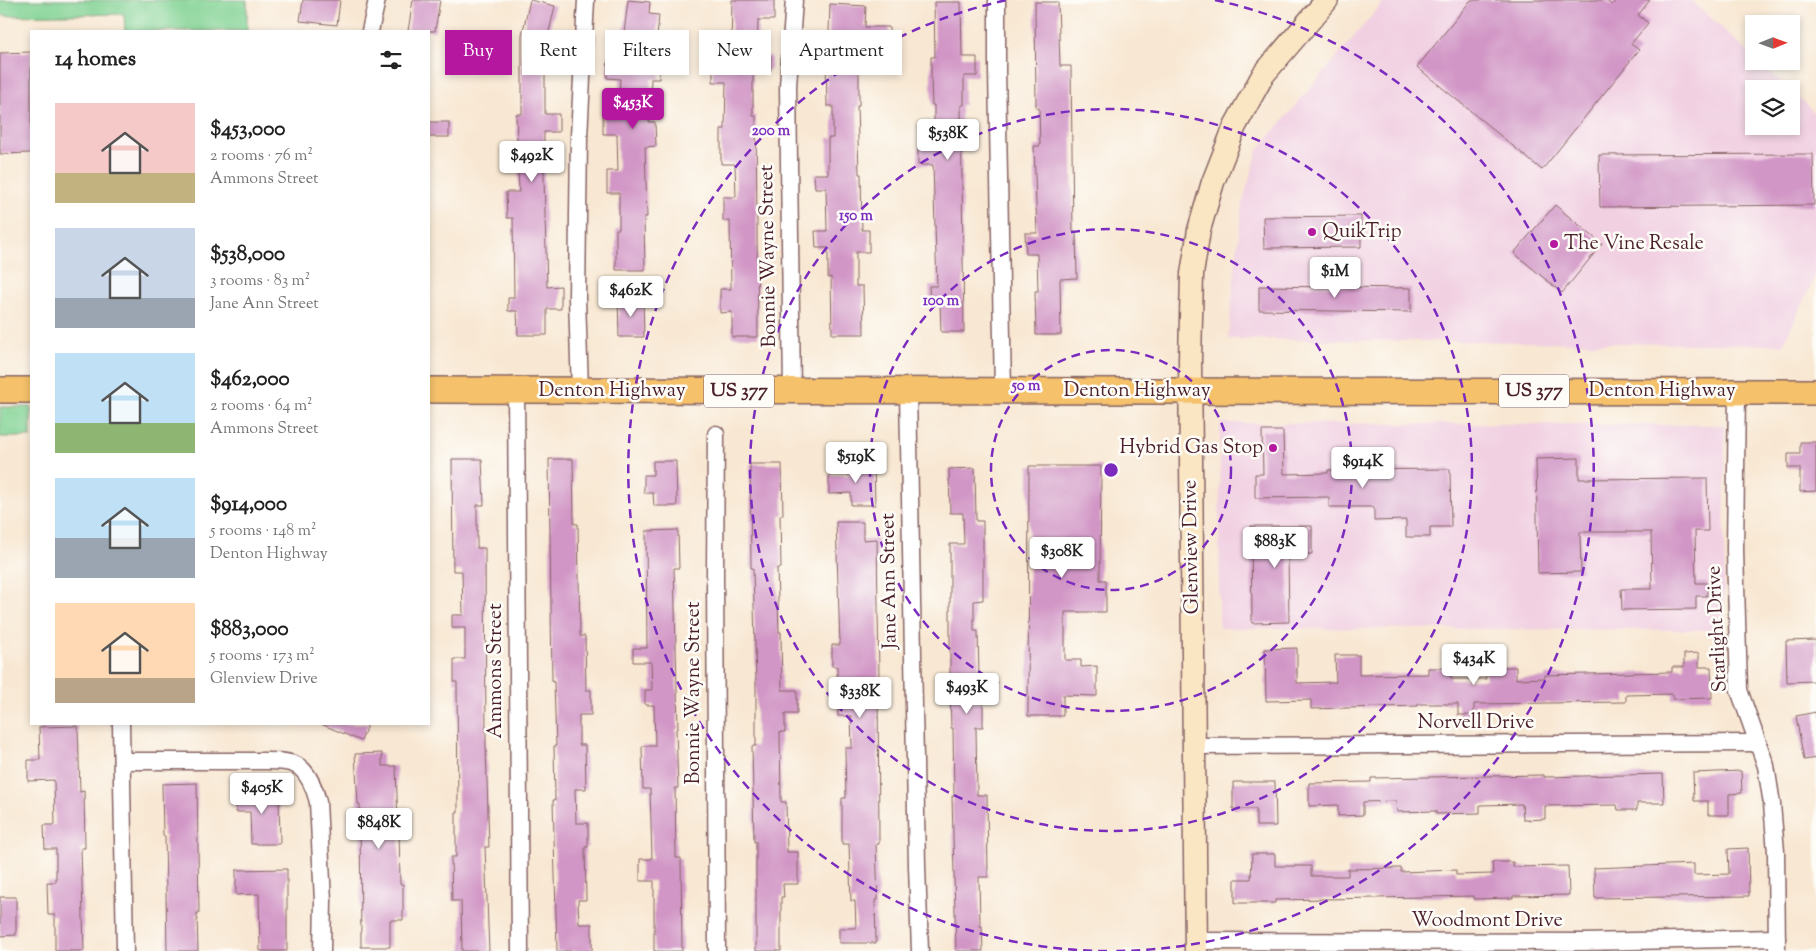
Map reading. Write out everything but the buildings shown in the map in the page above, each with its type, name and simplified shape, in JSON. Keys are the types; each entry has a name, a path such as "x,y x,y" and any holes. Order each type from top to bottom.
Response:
{"main road":[{"name":"Glenview Drive","path":"1196,946 1190,390 1192,274 1199,230 1213,182 1235,126 1262,76 1327,0"},
{"path":"0,390 30,390"},
{"name":"Denton Highway","path":"430,390 1003,392 1737,390 1816,392"}],"street":[{"path":"370,30 377,0"},
{"path":"580,391 577,298 579,137 586,0"},
{"name":"Bonnie Wayne Street","path":"792,391 788,86 794,0"},
{"path":"997,0 1003,392"},
{"name":"Ammons Street","path":"516,390 520,951"},
{"name":"Starlight Drive","path":"1737,390 1735,559 1739,690 1766,766 1772,804 1776,852 1777,944"},
{"name":"Jane Ann Street","path":"908,391 916,856 920,951"},
{"name":"Bonnie Wayne Street","path":"716,434 717,951"},
{"path":"121,725 125,951"},
{"name":"Norvell Drive","path":"1194,746 1758,743"},
{"path":"122,762 268,760 289,762 297,765 306,774 316,792 318,802 323,901 322,951"},
{"name":"Woodmont Drive","path":"1196,946 1401,947 1777,944"}],"shaded area":[{"path":"1385,0 1691,0 1745,49 1745,70 1768,70 1778,80 1745,80 1745,135 1800,135 1800,99 1816,114 1816,274 1783,345 1228,339 1242,204 1258,150"},
{"path":"1220,423 1725,425 1724,630 1219,628"}],"green space":[{"path":"0,0 247,0 247,30 125,30 124,14 5,16 0,14"},
{"path":"0,407 30,407 30,437 0,437"}],"place":[{"name":"QuikTrip","path":"1312,232"},
{"name":"The Vine Resale","path":"1554,244"},
{"name":"Hybrid Gas Stop","path":"1273,448"}]}
